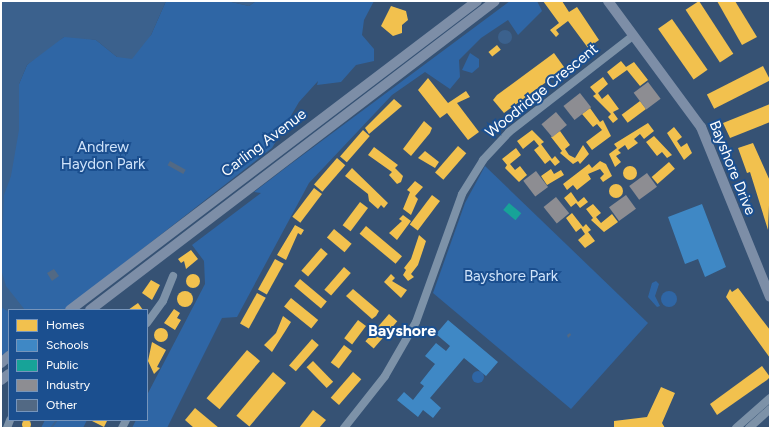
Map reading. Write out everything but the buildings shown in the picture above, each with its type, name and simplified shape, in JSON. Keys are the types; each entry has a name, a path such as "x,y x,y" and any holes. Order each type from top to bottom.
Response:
{"main road":[{"name":"Carling Avenue","path":"91,309 495,1"},
{"name":"Bayshore Drive","path":"608,1 701,127 770,297"},
{"name":"Carling Avenue","path":"71,309 475,2"},
{"path":"475,2 479,13"}],"street":[{"name":"Woodridge Crescent","path":"344,428 385,376 416,322 462,194 483,160 509,132 634,35"},
{"path":"148,322 163,301 173,276"},
{"path":"736,428 770,398"},
{"path":"749,428 770,409"}],"green space":[{"name":"Andrew Haydon Park","path":"166,1 227,1 249,6 256,1 374,1 364,20 362,35 374,49 374,61 356,65 341,82 317,85 318,81 299,102 272,148 65,309 8,309 8,351 1,356 1,112 18,107 19,84 27,65 45,49 64,37 79,37 96,40 117,57 151,35"},
{"path":"510,1 537,1 542,11 518,35 508,20 481,38 459,60 460,77 450,89 425,72 392,95 309,183 237,317 222,318 167,428 132,428 136,421 148,421 148,393 205,284 204,261 192,245 261,193 254,192"},
{"path":"470,53 479,59 479,67 472,73 462,70"},
{"name":"Bayshore Park","path":"485,166 648,323 571,409 433,293 465,203"},
{"path":"656,281 659,284 655,296 660,306 657,307 648,297 652,283"},
{"path":"669,291 675,293 677,299 675,305 669,307 663,305 661,299 663,293"},
{"path":"476,371 480,371 484,377 480,383 476,383 472,379 472,375"},
{"path":"44,421 86,421 83,428 41,428"}],"shaded area":[{"path":"1,1 166,1 151,35 132,59 117,57 96,40 64,37 27,65 19,84 19,130 11,176 4,195 1,263"},
{"path":"227,1 256,1 249,6"},
{"path":"505,30 510,32 512,37 510,42 505,44 500,42 498,37 500,32"},
{"path":"1,269 6,286 24,309 8,309 8,311 1,307"}],"waterway":[{"path":"51,428 56,421"}],"district":[{"name":"Bayshore","path":"402,331"}]}
